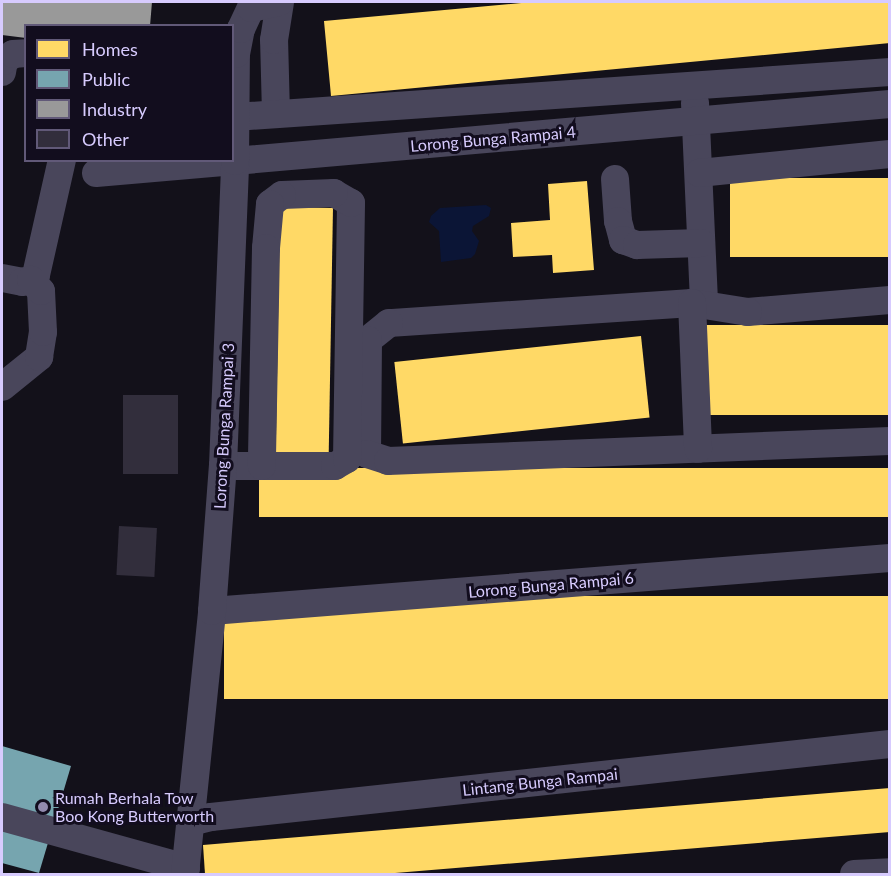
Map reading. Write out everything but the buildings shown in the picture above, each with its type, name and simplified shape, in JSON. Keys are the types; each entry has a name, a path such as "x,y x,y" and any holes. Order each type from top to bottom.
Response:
{"street":[{"path":"276,114 274,40 280,2"},
{"name":"Lorong Bunga Rampai 3","path":"186,871 212,611 223,466 235,161 236,54 241,29 251,8 280,2"},
{"path":"2,72 4,61 13,54 24,53"},
{"path":"235,117 890,72"},
{"path":"694,86 701,243 698,303 699,449"},
{"name":"Lorong Bunga Rampai 4","path":"235,161 890,104"},
{"path":"699,173 890,154"},
{"path":"18,280 36,275 62,162"},
{"name":"Lorong Bunga Rampai 4","path":"96,173 223,162"},
{"path":"615,179 618,221 623,240 637,245 701,243"},
{"path":"223,466 262,466 335,466 347,459 351,203 334,193 282,195 270,204 265,270 262,466"},
{"path":"2,387 39,357 43,332 41,291 18,280"},
{"path":"890,300 748,312 698,303 389,322 368,340 367,454 388,461 890,441"},
{"name":"Lorong Bunga Rampai 6","path":"212,611 890,558"},
{"name":"Lintang Bunga Rampai","path":"191,822 211,817 890,744"},
{"path":"2,817 186,871"},
{"path":"854,874 890,872"}],"water":[{"path":"486,205 491,208 489,216 473,226 472,231 479,241 475,254 471,258 441,262 439,231 429,222 431,216 440,208"}],"place":[{"name":"Rumah Berhala Tow Boo Kong Butterworth","path":"43,807"}]}
